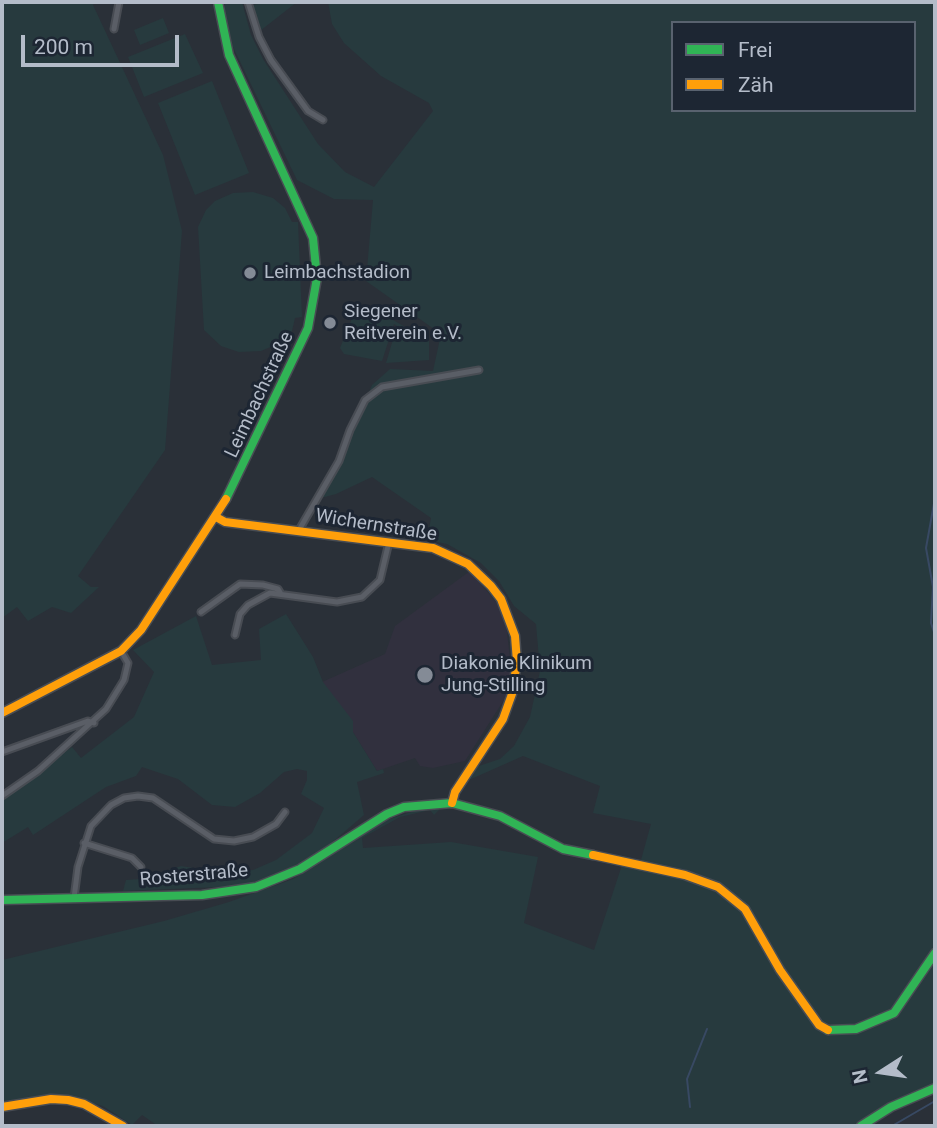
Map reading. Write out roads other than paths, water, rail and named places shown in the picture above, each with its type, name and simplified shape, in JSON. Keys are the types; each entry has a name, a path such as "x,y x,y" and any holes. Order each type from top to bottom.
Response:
{"street":[{"path":"114,29 119,2"},
{"name":"Leimbachstraße","path":"2,713 101,664 121,651 141,630 216,517 294,363 311,319 317,278 309,226 229,55 218,2"},
{"path":"248,2 255,27 271,60 308,111 323,120"},
{"path":"299,530 339,461 349,430 365,401 382,387 479,370"},
{"name":"Wichernstraße","path":"216,517 225,522 440,550 468,564 501,599 515,636 515,678 506,712 454,794 452,803"},
{"path":"235,635 240,614 248,605 270,593 337,602 362,597 380,580 389,542"},
{"path":"201,611 240,584 263,585 278,589 281,594"},
{"path":"2,796 38,771 94,723 115,697 124,680 128,663 121,651"},
{"path":"2,752 88,720 94,723"},
{"path":"74,898 84,843 100,814 124,799 138,796 153,798 171,808 196,830 215,839 234,841 253,837 276,824 285,812"},
{"name":"Rosterstraße","path":"2,900 202,895 256,887 300,869 387,814 404,807 452,803 500,816 562,849 685,875 718,887 745,909 779,970 819,1025 831,1032 856,1029 894,1013 935,953"},
{"path":"84,843 132,858 141,867"},
{"path":"861,1126 891,1107 935,1088"},
{"path":"2,1107 51,1099 68,1100 95,1109 123,1126"}],"waterway":[{"path":"935,498 926,548 933,587 931,623 935,635"},
{"path":"690,1107 687,1079 707,1029"},
{"path":"892,1126 935,1101"}],"place":[{"name":"Leimbachstadion","path":"250,273"},
{"name":"Siegener Reitverein e.V.","path":"330,323"},
{"name":"Diakonie Klinikum Jung-Stilling","path":"425,675"}]}
